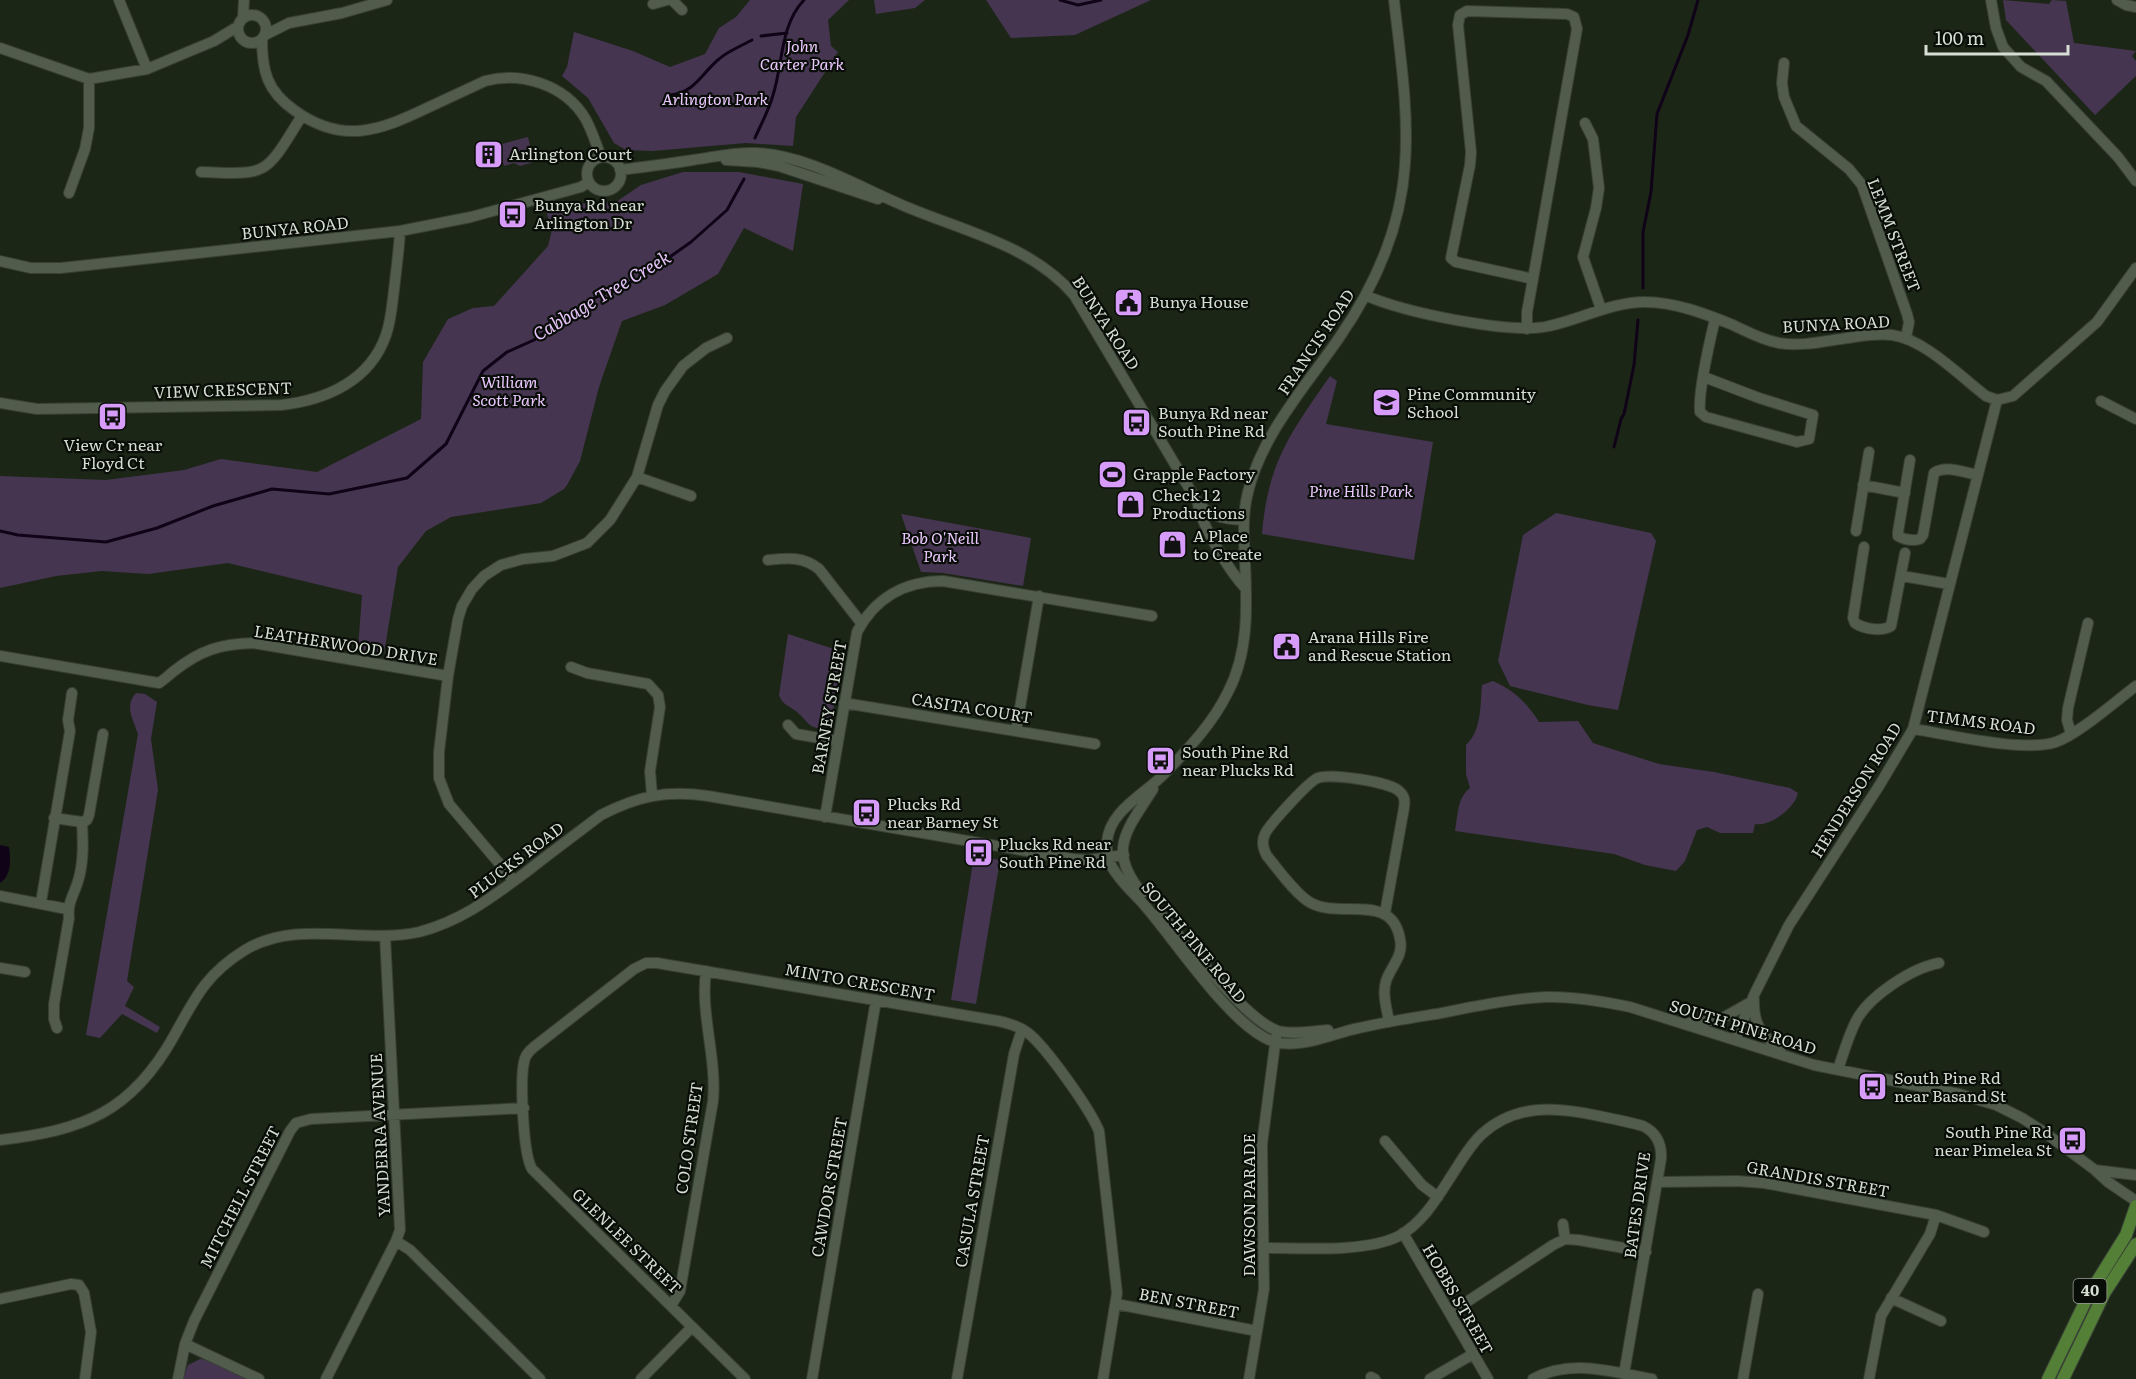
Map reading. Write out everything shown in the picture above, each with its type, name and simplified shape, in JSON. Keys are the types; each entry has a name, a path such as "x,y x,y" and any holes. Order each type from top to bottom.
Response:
{"main road":[{"name":"40","path":"2048,1379 2088,1296 2126,1235 2136,1206"},
{"name":"40","path":"2063,1379 2105,1292 2136,1244"}],"street":[{"path":"119,0 147,69"},
{"path":"245,0 254,17 266,27 263,37 262,64 266,77 275,92 288,106 302,116 325,127 366,131 392,125 485,81 497,78 523,79 542,84 558,92 573,104 584,117 601,157"},
{"path":"214,40 258,42 289,23 342,13 387,0"},
{"path":"653,4 666,0"},
{"path":"672,0 682,10"},
{"name":"FRANCIS ROAD","path":"1246,589 1243,520 1255,468 1267,444 1367,296 1382,262 1393,228 1405,165 1405,111 1394,0"},
{"path":"1991,0 1999,40 2015,62 2046,81 2118,158 2136,182"},
{"path":"2116,0 2126,6 2136,7"},
{"path":"1527,329 1527,312 1533,279 1577,29 1576,21 1567,14 1463,12 1459,17 1458,25 1470,159 1451,258 1456,262 1533,279"},
{"path":"0,48 89,79 147,69 214,40 254,17 289,23"},
{"path":"237,27 244,41 262,64"},
{"name":"LEMM STREET","path":"1784,63 1782,83 1784,97 1796,126 1849,169 1862,185 1907,314 1909,322 1906,338"},
{"path":"69,193 85,149 89,128 89,79"},
{"path":"201,172 261,170 273,160 302,116"},
{"path":"1586,123 1593,139 1599,188 1583,257 1601,309"},
{"name":"BUNYA ROAD","path":"620,170 696,160 723,153 758,153 781,156 857,183 901,205 1011,248 1048,270 1074,295 1198,503 1212,515 1225,519 1243,520"},
{"path":"601,157 611,159 620,170 619,181 612,188 602,191 592,187 587,177 588,167 601,157"},
{"name":"BUNYA ROAD","path":"0,261 31,268 61,268 400,231 471,217 589,183"},
{"name":"VIEW CRESCENT","path":"0,403 37,409 281,405 300,403 327,395 354,380 376,356 382,345 389,324 400,231"},
{"path":"1997,400 2013,396 2097,322 2135,273"},
{"name":"BUNYA ROAD","path":"1367,296 1434,315 1527,329 1548,327 1601,309 1635,302 1659,302 1688,309 1781,344 1815,343 1874,334 1892,335 1918,343 1986,396 1997,400"},
{"path":"1704,377 1813,415 1809,439 1797,442 1706,417 1700,412 1699,406 1704,377 1715,319"},
{"path":"514,881 449,804 439,778 439,752 448,676 462,606 472,588 484,576 501,565 523,559 553,556 587,543 610,520 637,477 658,405 665,391 682,366 706,348 727,338"},
{"name":"HENDERSON ROAD","path":"1735,1040 1789,925 1880,786 1912,729 1997,400"},
{"path":"2101,401 2136,419"},
{"path":"1856,531 1869,452"},
{"path":"1910,460 1898,536 1902,539 1914,541 1923,535 1934,473 1945,469 1977,475"},
{"path":"637,477 692,496"},
{"path":"1863,485 1905,493"},
{"name":"BUNYA ROAD","path":"1198,503 1200,518 1236,578 1246,589"},
{"path":"1864,547 1853,615 1856,624 1885,629 1891,626 1905,553"},
{"path":"768,560 791,558 812,563 861,624"},
{"path":"1902,576 1949,584"},
{"name":"BARNEY STREET","path":"825,817 857,632 870,610 881,599 911,584 943,581 1152,616"},
{"name":"SOUTH PINE ROAD","path":"1246,589 1246,626 1243,647 1233,682 1205,729 1158,780 1120,812 1114,820 1107,838 1108,857 1117,875 1214,990 1250,1028 1266,1038 1276,1036"},
{"path":"1016,730 1040,596"},
{"path":"2071,734 2067,714 2088,623"},
{"name":"LEATHERWOOD DRIVE","path":"0,656 159,683 193,657 210,648 253,643 448,676"},
{"path":"571,667 587,673 648,684 658,695 660,707 650,771 652,795"},
{"name":"TIMMS ROAD","path":"1912,729 2015,745 2056,742 2071,734 2136,686"},
{"path":"41,902 70,731 68,720 72,693"},
{"name":"CASITA COURT","path":"844,703 1095,744"},
{"path":"788,725 796,734 837,741"},
{"path":"54,818 82,822 87,820 103,734"},
{"path":"1385,913 1404,808 1404,796 1398,789 1389,785 1335,776 1317,778 1267,830 1263,840 1265,854 1303,897 1313,904 1322,907 1385,913 1395,924 1401,944 1399,957 1385,988 1389,1022"},
{"name":"SOUTH PINE ROAD","path":"1158,780 1128,826 1124,841 1124,855 1132,880 1240,1003 1276,1036 1298,1043 1362,1027 1510,1000 1547,997 1605,1002 1630,1007 1838,1070 1959,1094 1996,1105 2032,1124 2136,1201"},
{"name":"PLUCKS ROAD","path":"0,1140 37,1136 80,1125 103,1114 124,1099 146,1078 159,1060 190,1004 206,982 225,964 246,950 260,943 288,935 311,933 385,936 418,932 449,922 479,907 601,815 620,805 652,795 686,792 1073,859 1124,855"},
{"path":"57,1028 54,1019 54,1004 69,918 68,909 78,882 84,848 82,822"},
{"path":"0,896 41,902 68,909"},
{"name":"YANDERRA AVENUE","path":"385,936 400,1223 396,1241"},
{"name":"MINTO CRESCENT","path":"524,1108 524,1063 529,1051 634,969 651,963 998,1021 1022,1029 1041,1047 1092,1116 1099,1131 1117,1279 1116,1304 1103,1379"},
{"path":"1838,1070 1857,1019 1871,1002 1909,974 1924,966 1939,963"},
{"path":"0,968 26,972"},
{"name":"COLO STREET","path":"671,1306 680,1291 713,1101 705,990 706,971"},
{"path":"1679,1023 1719,1020 1753,998 1754,1017 1760,1030 1783,1055"},
{"name":"CAWDOR STREET","path":"812,1379 876,1000"},
{"name":"CASULA STREET","path":"957,1379 1014,1054 1022,1029"},
{"name":"DAWSON PARADE","path":"1249,1379 1264,1289 1262,1144 1276,1036"},
{"path":"394,1114 524,1108"},
{"name":"GLENLEE STREET","path":"524,1108 526,1149 532,1170 745,1379"},
{"name":"BATES DRIVE","path":"1263,1248 1369,1246 1390,1240 1420,1219 1482,1134 1505,1119 1540,1109 1573,1111 1647,1128 1656,1136 1661,1146 1658,1182 1624,1374"},
{"name":"MITCHELL STREET","path":"178,1379 185,1344 194,1322 296,1123 311,1119 394,1114"},
{"path":"1385,1141 1422,1185 1438,1197"},
{"name":"SOUTH PINE ROAD","path":"2096,1170 2136,1175"},
{"name":"GRANDIS STREET","path":"1658,1182 1737,1181 1764,1184 1936,1215 1984,1232"},
{"path":"1869,1379 1881,1316 1930,1234 1936,1215"},
{"path":"1563,1224 1565,1239"},
{"name":"HOBBS STREET","path":"1403,1233 1488,1379"},
{"path":"1450,1313 1565,1239 1646,1252"},
{"path":"326,1379 396,1241 410,1251 540,1379"},
{"path":"0,1299 81,1283 91,1332 85,1379"},
{"path":"1743,1379 1758,1294"},
{"path":"1892,1298 1941,1321"},
{"name":"BEN STREET","path":"1116,1304 1257,1331"},
{"path":"641,1379 692,1327"},
{"path":"185,1344 259,1379"},
{"path":"1430,1379 1473,1354"},
{"path":"1533,1379 1552,1370 1568,1367 1652,1379"}],"green space":[{"name":"Arlington Park","path":"750,0 849,0 828,20 831,46 838,52 796,117 793,146 746,143 652,151 626,150 614,143 588,98 562,76 567,67 574,32 633,51 670,67 705,54 719,28 736,17"},
{"name":"John Carter Park","path":"874,0 925,0 915,8 876,14"},
{"path":"986,0 1151,0 1075,35 1011,38"},
{"path":"2003,0 2049,4 2052,0 2066,1 2074,43 2136,51 2132,56 2136,61 2136,76 2095,115 2006,20"},
{"path":"528,137 534,162 520,166 514,163 504,166 498,145"},
{"name":"William Scott Park","path":"683,172 739,172 803,184 793,251 744,228 718,274 665,305 622,321 599,387 580,461 567,485 541,503 451,517 426,531 398,567 384,654 358,649 362,595 228,563 148,574 102,571 56,576 0,588 0,476 106,480 184,470 221,459 317,472 421,419 423,362 448,319 473,308 494,306 548,246 552,230 546,211 568,204 616,202 641,185"},
{"name":"Pine Hills Park","path":"1330,376 1337,381 1326,424 1433,442 1414,560 1262,534 1270,487 1283,450 1292,432"},
{"path":"1556,513 1651,533 1656,541 1618,710 1510,686 1498,661 1523,535"},
{"name":"Bob O'Neill Park","path":"901,514 1031,538 1023,586 943,573 921,572"},
{"path":"788,634 843,652 831,723 827,728 812,726 780,698"},
{"path":"1493,681 1519,698 1539,722 1578,721 1593,743 1659,764 1714,772 1790,788 1798,793 1796,799 1787,810 1768,823 1755,824 1753,833 1720,833 1707,827 1697,830 1685,861 1676,871 1645,865 1614,854 1455,831 1460,802 1470,788 1466,774 1466,745 1478,725 1482,685"},
{"path":"136,693 145,694 157,702 151,739 158,790 127,981 134,987 125,1006 160,1027 157,1033 122,1014 100,1038 86,1035 138,734 130,708 132,698"},
{"path":"974,856 1000,860 976,1004 951,1000"},
{"path":"200,1359 207,1360 246,1379 183,1379 188,1365"}],"shaded area":[{"path":"0,845 9,847 10,857 8,872 0,883"}],"waterway":[{"name":"Cabbage Tree Creek","path":"755,138 771,101 790,21 804,0"},
{"name":"Cabbage Tree Creek","path":"1060,0 1078,5 1101,0"},
{"path":"1643,288 1643,232 1651,192 1657,114 1688,35 1698,0"},
{"path":"761,36 787,33"},
{"path":"671,95 692,86 723,56 752,40"},
{"name":"Cabbage Tree Creek","path":"0,531 18,535 106,542 157,528 213,506 272,489 329,494 407,478 446,444 483,371 507,352 534,340 590,300 640,278 691,242 727,210 744,179"},
{"path":"1614,447 1624,414 1634,365 1638,320"}],"place":[{"name":"Arlington Court","path":"488,154"},
{"name":"Bunya Rd near Arlington Dr","path":"513,214"},
{"name":"Bunya House","path":"1128,302"},
{"name":"Pine Community School","path":"1386,403"},
{"name":"View Cr near Floyd Ct","path":"113,417"},
{"name":"Bunya Rd near South Pine Rd","path":"1137,422"},
{"name":"Grapple Factory","path":"1112,474"},
{"name":"Check 1 2 Productions","path":"1131,504"},
{"name":"A Place to Create","path":"1172,545"},
{"name":"Arana Hills Fire and Rescue Station","path":"1287,646"},
{"name":"South Pine Rd near Plucks Rd","path":"1161,761"},
{"name":"Plucks Rd near Barney St","path":"866,813"},
{"name":"Plucks Rd near South Pine Rd","path":"978,853"},
{"name":"South Pine Rd near Basand St","path":"1873,1087"},
{"name":"South Pine Rd near Pimelea St","path":"2073,1141"}]}
